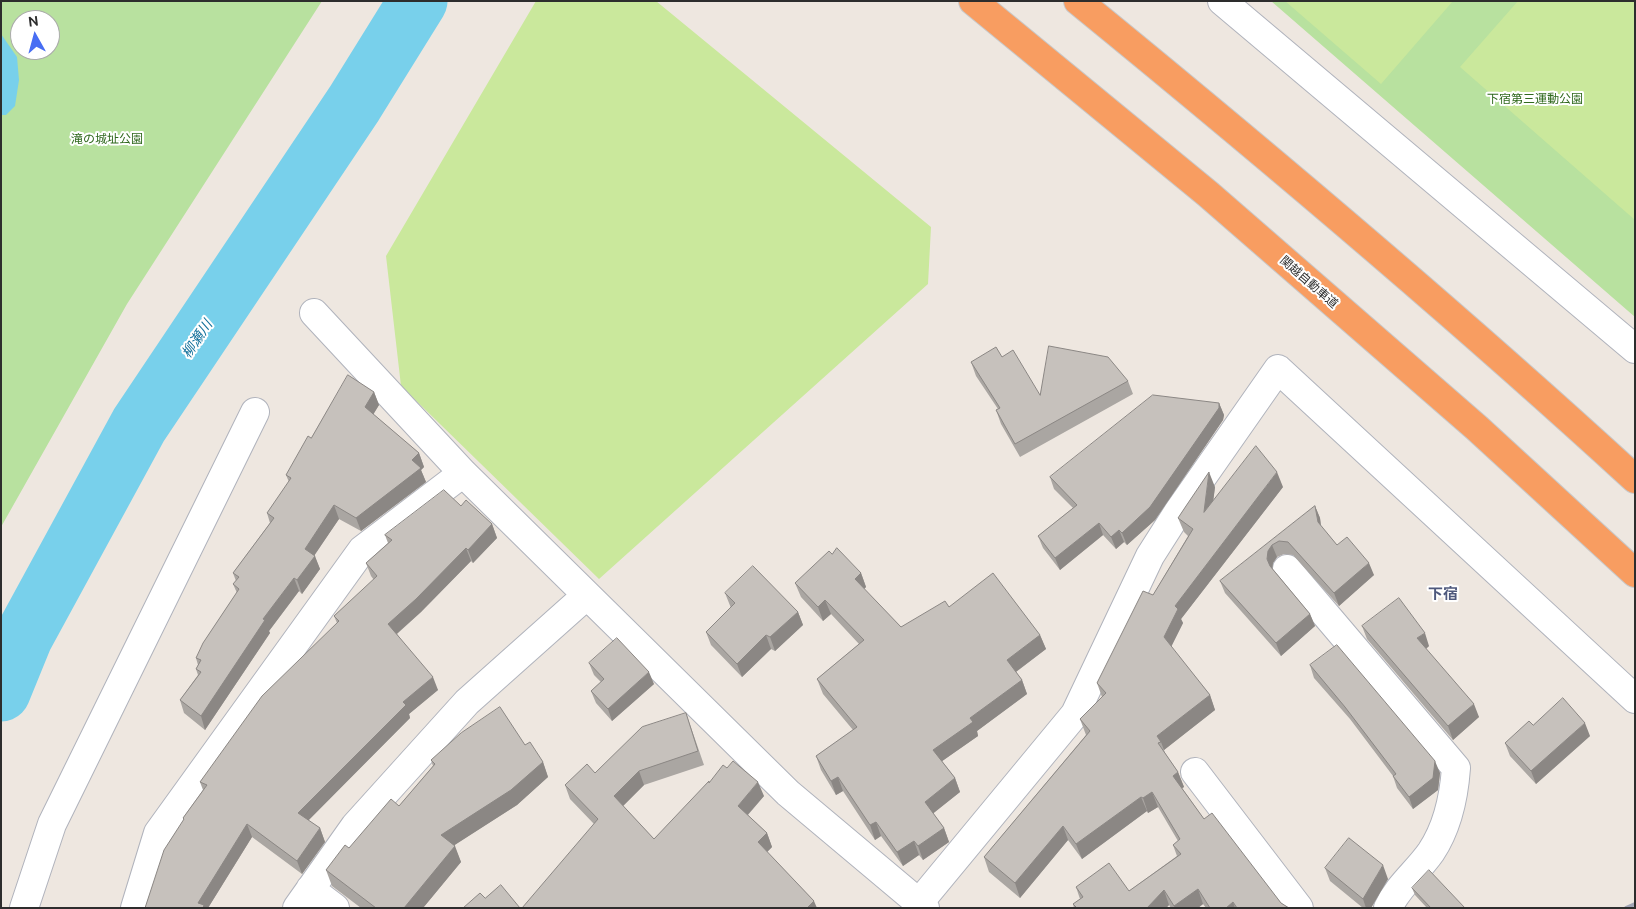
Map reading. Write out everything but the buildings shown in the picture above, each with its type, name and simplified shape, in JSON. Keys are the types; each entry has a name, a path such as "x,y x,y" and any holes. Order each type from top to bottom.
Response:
{"highway":[{"name":"関越自動車道","path":"973,1 1208,194 1476,428 1635,573"},
{"path":"1078,1 1246,138 1522,376 1635,479"}],"street":[{"path":"1222,1 1635,349"},
{"path":"314,313 463,473 788,793 921,906 1075,714 1150,556 1178,512 1278,370 1635,700"},
{"path":"24,908 52,824 255,412"},
{"path":"135,908 158,833 362,550 463,473"},
{"path":"1287,569 1456,768 1453,802 1431,852 1394,894 1388,908"},
{"path":"335,908 304,898 355,826 467,702 587,595"},
{"path":"1195,772 1299,908"}],"green space":[{"name":"滝の城址公園","path":"1,1 322,1 127,304 1,527"},
{"path":"536,1 656,1 931,227 928,284 599,579 401,386 386,256"},
{"name":"下宿第三運動公園","path":"1271,1 1635,1 1635,317"},
{"path":"1285,1 1453,1 1381,84"},
{"path":"1518,1 1635,1 1635,220 1460,67"}],"water":[{"path":"1,34 10,47 10,60 17,60 19,80 15,106 6,115 1,115"}],"waterway":[{"name":"柳瀬川","path":"1,692 23,638 139,425 354,104 418,1"}],"railway":[{"path":"1626,908 1635,904"}],"district":[{"name":"下宿","path":"1443,594"}]}
